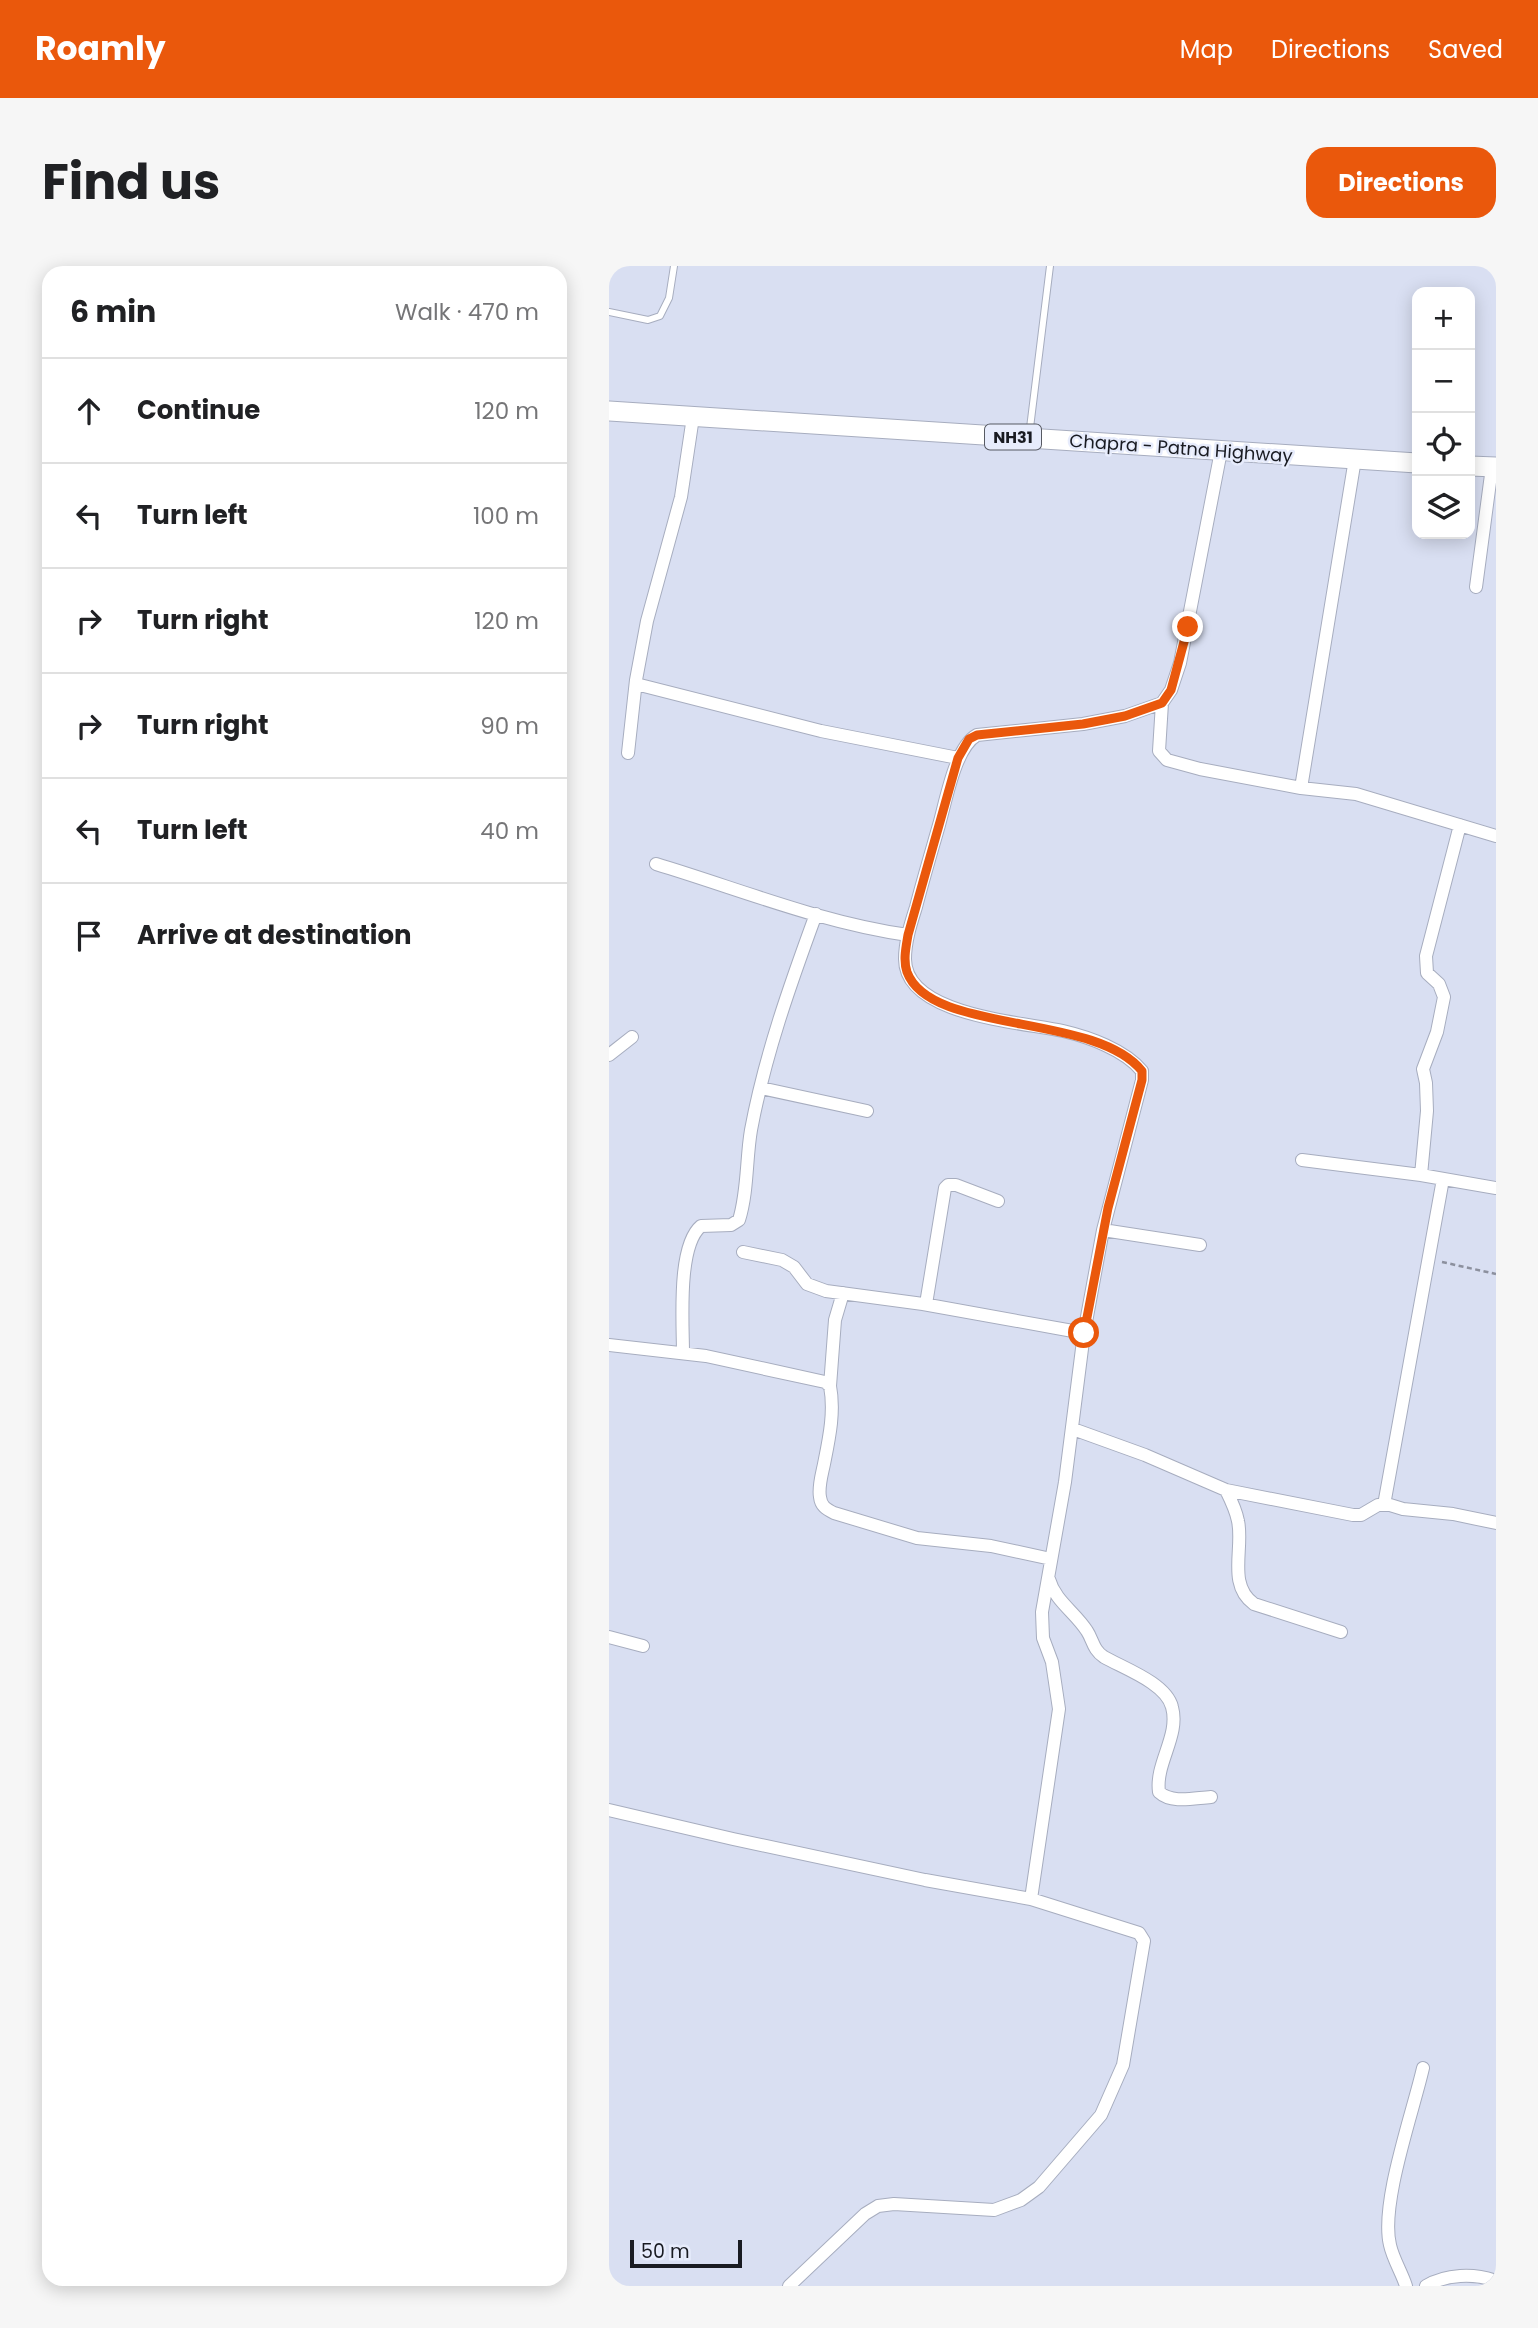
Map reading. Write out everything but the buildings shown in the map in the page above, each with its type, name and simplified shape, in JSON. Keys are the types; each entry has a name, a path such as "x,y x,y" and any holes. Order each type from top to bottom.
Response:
{"highway":[{"name":"Chapra - Patna Highway","path":"609,411 1412,463"},
{"path":"1475,466 1494,467"}],"street":[{"path":"628,752 636,684 652,600 681,497 693,417"},
{"path":"1221,451 1179,663 1171,690 1162,703 1159,751 1167,760 1200,769 1301,788 1356,794 1496,836"},
{"path":"1301,788 1355,459"},
{"path":"1476,587 1494,467"},
{"path":"636,684 821,731 958,758"},
{"path":"1031,1899 1059,1709 1052,1662 1041,1627 1073,1429 1084,1333 1103,1230 1142,1080 1142,1071 1128,1058 1098,1043 1064,1031 982,1017 927,995 908,974 905,960 908,935 958,758 969,739 977,735 1083,724 1125,716 1162,703"},
{"path":"1421,1175 1427,1111 1423,1069 1437,1032 1444,998 1439,984 1427,972 1426,956 1460,825"},
{"path":"656,864 816,914 875,930 908,935"},
{"path":"683,1353 683,1297 692,1237 701,1226 731,1225 739,1220 751,1130 779,1016 816,914"},
{"path":"609,1055 632,1037"},
{"path":"761,1088 867,1111"},
{"path":"1302,1160 1443,1178 1496,1188"},
{"path":"1384,1505 1443,1178"},
{"path":"926,1304 945,1188 948,1185 956,1185 998,1201"},
{"path":"1103,1230 1200,1245"},
{"path":"743,1252 782,1260 794,1267 807,1284 843,1293 926,1304 1084,1333"},
{"path":"843,1293 835,1320 830,1386 832,1410 819,1487 824,1508 917,1538 991,1546 1051,1559"},
{"path":"609,1345 683,1353 806,1377 830,1386"},
{"path":"1073,1429 1145,1455 1226,1490 1353,1515 1361,1515 1378,1505 1384,1505 1496,1523"},
{"path":"1226,1490 1239,1523 1239,1581 1241,1592 1246,1599 1341,1632"},
{"path":"1048,1575 1054,1592 1089,1633 1093,1647 1103,1656 1153,1685 1172,1704 1171,1740 1159,1774 1159,1791 1165,1797 1176,1800 1211,1797"},
{"path":"609,1637 643,1646"},
{"path":"609,1810 925,1880 1031,1899 1139,1933 1144,1941 1123,2065 1101,2115 1047,2179 1021,2200 994,2210 894,2204 878,2206 865,2214 789,2286"},
{"path":"1406,2286 1390,2247 1389,2215 1396,2174 1423,2068"},
{"path":"1426,2286 1446,2277 1465,2276 1496,2281"}],"lane":[{"path":"609,312 648,320 660,316 666,309 674,266"},
{"path":"1029,438 1050,266"}],"path":[{"path":"1429,1258 1496,1274"}],"route":[{"path":"1084,1333 1108,1208 1142,1080 1142,1071 1128,1058 1098,1043 1064,1031 982,1017 927,995 914,984 908,974 905,960 908,935 958,758 969,739 989,733 1014,733 1083,724 1125,716 1162,703 1171,690 1188,627"}]}
